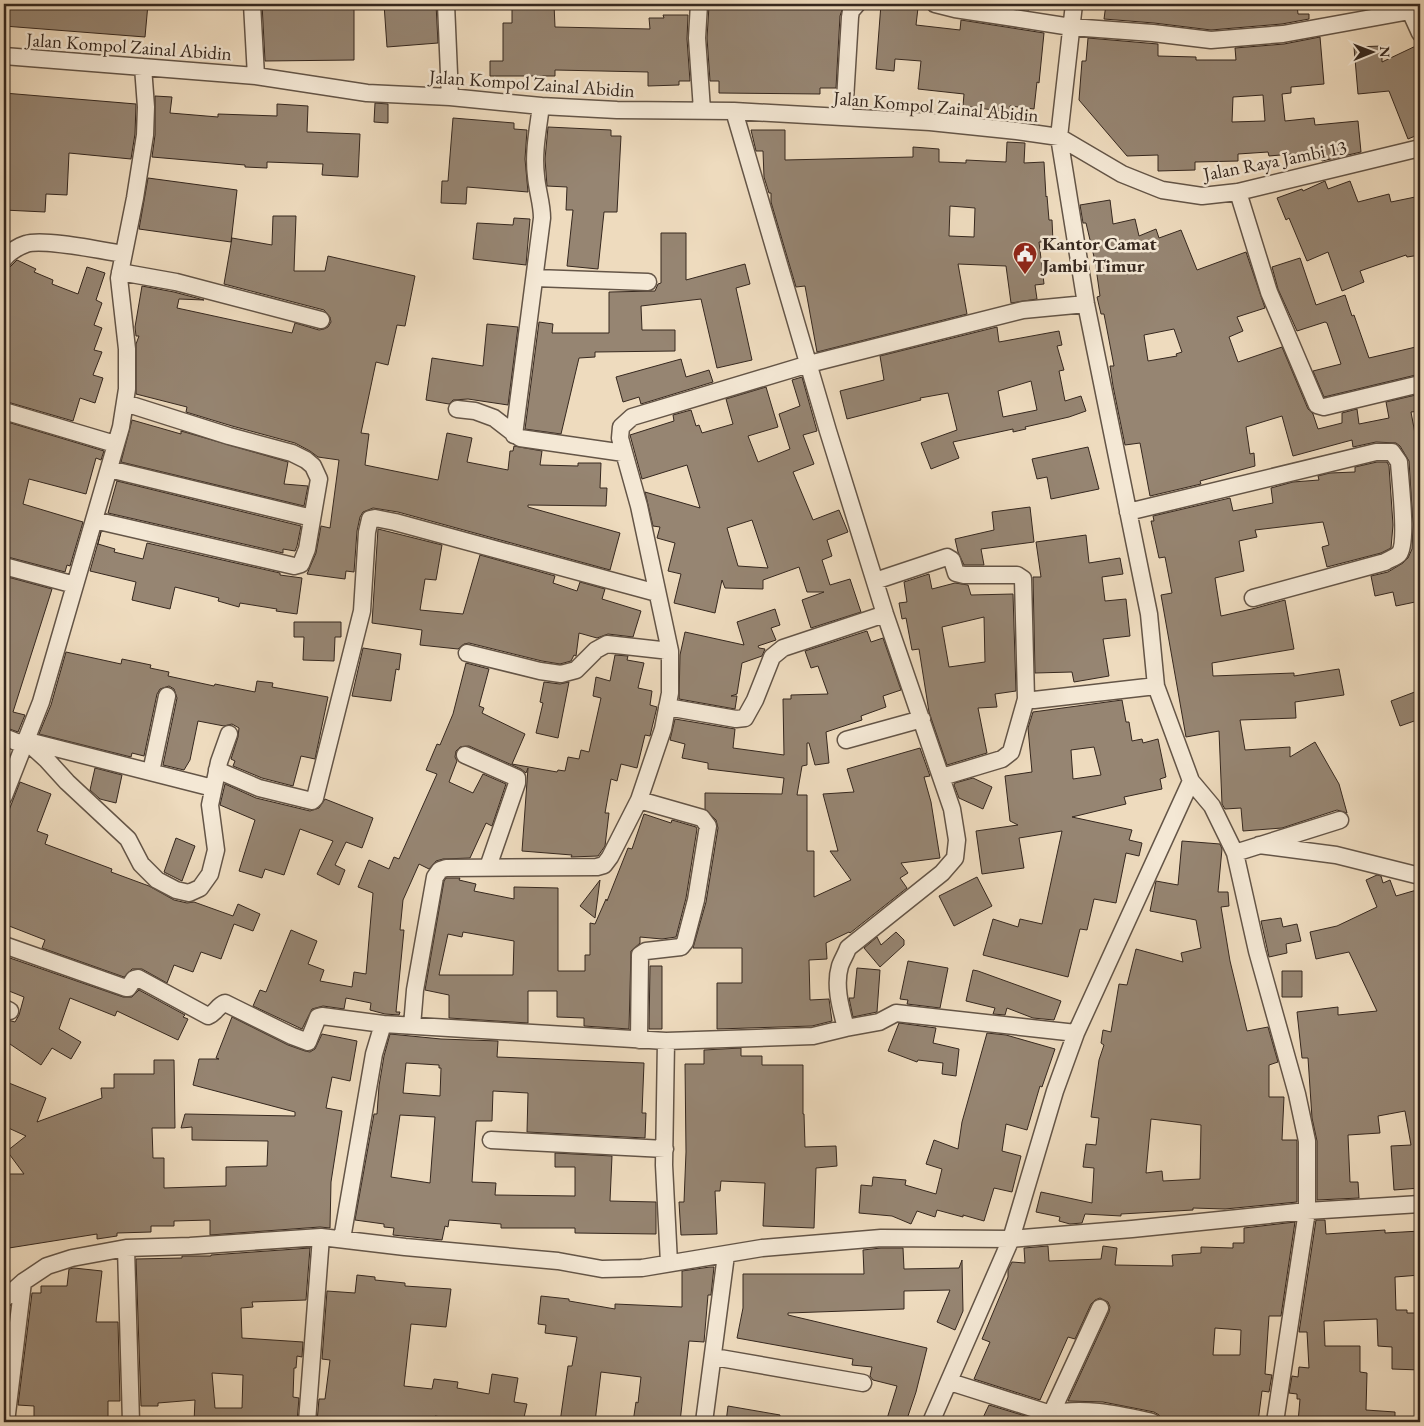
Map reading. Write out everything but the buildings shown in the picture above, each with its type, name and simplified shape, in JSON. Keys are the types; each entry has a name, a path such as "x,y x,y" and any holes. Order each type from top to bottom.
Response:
{"street":[{"path":"252,4 256,76"},
{"path":"446,4 450,97"},
{"path":"699,4 697,38 702,110"},
{"path":"844,117 850,17 851,11 857,4"},
{"path":"935,4 955,10 1071,27 1153,32 1210,40 1283,34 1410,7 1420,33"},
{"path":"1074,4 1058,137 1086,304 1149,614 1156,686 1191,781 1212,806 1235,853 1257,952 1297,1094 1307,1141 1307,1211 1275,1422"},
{"name":"Jalan Kompol Zainal Abidin","path":"4,56 256,76 367,93 450,97 541,106 617,110 734,111 930,122 1058,137"},
{"path":"4,796 41,702 116,444 125,403 127,349 120,272 145,135 146,107 143,67"},
{"path":"514,435 542,218 542,206 535,174 535,148 541,106"},
{"path":"734,111 828,432 885,614 942,778 953,817 957,840 955,858 942,873 848,948 840,966 838,981 841,1010 846,1028"},
{"name":"Jalan Raya Jambi 13","path":"1058,137 1122,174 1162,190 1202,196 1238,192 1420,148"},
{"path":"1238,192 1269,292 1317,405 1324,406 1420,384"},
{"path":"4,259 27,243 49,243 123,254"},
{"path":"120,272 176,282 321,320"},
{"path":"535,278 648,282"},
{"path":"412,1026 414,990 435,877 440,870 446,868 488,867 596,867 604,864 610,857 639,800 663,729 670,693 670,651 638,506 620,438 621,427 632,417 809,364 1023,310 1086,304"},
{"path":"94,520 294,566 301,564 308,548 319,479 313,466 306,460 292,453 229,436 125,403"},
{"path":"457,409 475,411 494,418 514,435 532,440 624,453"},
{"path":"4,412 116,444"},
{"path":"1128,512 1376,452 1392,452 1399,462 1404,529 1402,546 1398,554 1384,562 1254,598"},
{"path":"108,469 312,518"},
{"path":"217,770 259,788 312,801 315,798 362,611 367,532 370,519 375,518 395,522 656,593"},
{"path":"875,582 947,557 952,560 956,573 964,576 1017,574 1023,579 1026,699 1011,752 1002,759 942,778"},
{"path":"4,566 75,585"},
{"path":"667,707 736,719 745,718 755,700 772,657 783,648 885,614"},
{"path":"467,653 540,671 561,674 576,670 596,650 608,644 670,651"},
{"path":"1026,699 1034,700 1156,686"},
{"path":"151,772 167,696"},
{"path":"846,740 922,719"},
{"path":"25,743 128,839 141,864 157,880 176,890 189,892 200,888 210,874 216,850 210,805 217,770 229,734"},
{"path":"4,737 213,788"},
{"path":"465,755 517,778 517,783 488,867"},
{"path":"931,1422 1011,1238 1055,1091 1076,1033 1191,781"},
{"path":"639,800 702,818 708,826 696,900 685,942 681,947 646,951 640,955 639,1040"},
{"path":"1235,853 1340,820"},
{"path":"1259,845 1336,854 1420,876"},
{"path":"4,945 126,988 134,979 138,978 208,1016 214,1014 219,1006 225,1003 308,1042 318,1017 322,1016 383,1024 666,1041 813,1036 879,1022 896,1013 1076,1033"},
{"path":"342,1239 374,1054 383,1024"},
{"path":"666,1041 665,1149 669,1263"},
{"path":"491,1140 665,1149"},
{"path":"4,1299 22,1282 47,1266 126,1248 321,1237 558,1261 602,1269 642,1268 762,1248 881,1238 1011,1238 1132,1229 1307,1211 1420,1204"},
{"path":"307,1422 321,1237"},
{"path":"126,1248 132,1422"},
{"path":"704,1422 726,1255"},
{"path":"6,1422 22,1282"},
{"path":"1051,1414 1100,1308"},
{"path":"714,1357 863,1383"},
{"path":"950,1382 1051,1414 1067,1410 1119,1415 1152,1422"}],"place":[{"name":"Kantor Camat Jambi Timur","path":"1025,275"}]}
